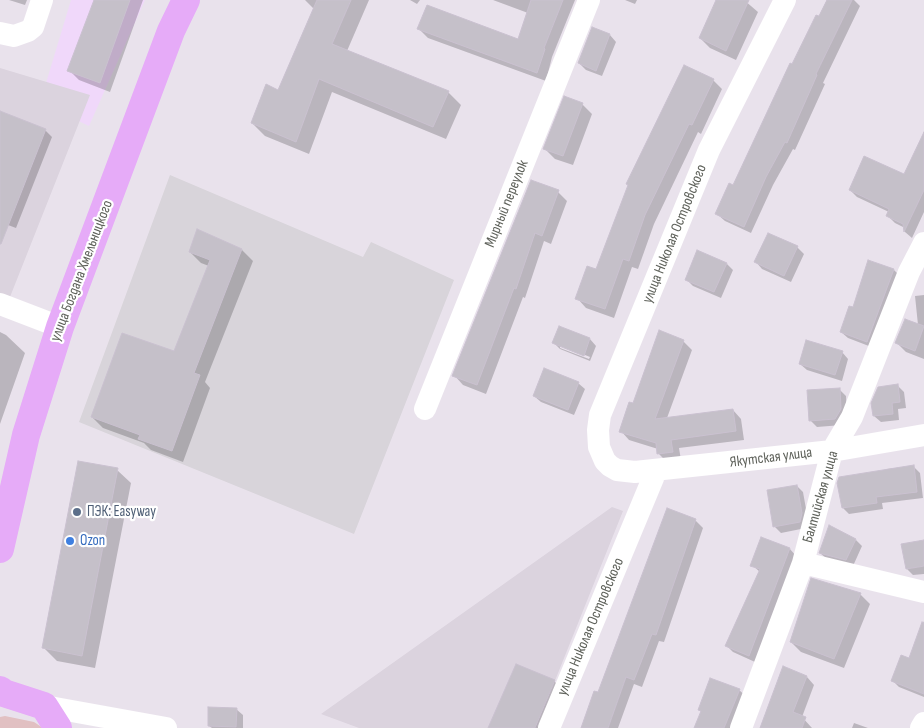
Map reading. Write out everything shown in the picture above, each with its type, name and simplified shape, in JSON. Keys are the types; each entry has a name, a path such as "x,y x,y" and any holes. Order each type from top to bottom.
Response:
{"main road":[{"name":"улица Богдана Хмельницкого","path":"0,549 26,435 60,327 172,30 186,0"},
{"path":"0,690 51,717"}],"street":[{"path":"11,33 32,27 42,0"},
{"name":"Мирный переулок","path":"425,409 589,0"},
{"name":"улица Николая Островского","path":"618,470 605,461 599,447 598,430 600,415 709,150 785,0"},
{"name":"Балтийская улица","path":"741,728 803,564 832,450 852,417 914,283 924,243"},
{"path":"0,304 60,327"},
{"name":"Якутская улица","path":"618,470 656,471 832,450 924,435"},
{"name":"улица Николая Островского","path":"549,728 656,471"},
{"path":"803,564 924,592"},
{"path":"51,717 166,728"},
{"path":"921,728 924,723"}],"shaded area":[{"path":"71,0 145,0 89,126 40,103"},
{"path":"0,68 90,95 8,302 0,299"},
{"path":"170,175 363,257 371,242 454,280 354,534 79,422"},
{"path":"612,507 623,511 536,728 359,728 321,714"},
{"path":"5,716 34,722 43,728 0,728 0,717"}],"building":[{"path":"94,0 130,0 100,83 67,71"},
{"path":"317,0 351,0 332,44 449,91 433,127 319,79 296,142 251,123 266,84 278,90"},
{"path":"531,0 563,0 544,48 537,73 417,29 427,5 518,39"},
{"path":"716,0 749,0 726,51 699,38"},
{"path":"827,0 852,0 816,74 787,143 785,142 766,177 744,227 715,214 729,183 733,185 790,63 792,64 816,15 819,16"},
{"path":"592,27 610,34 596,71 578,63"},
{"path":"684,65 714,79 692,125 689,124 645,215 629,261 623,259 605,309 575,299 587,266 596,269 628,185 626,184"},
{"path":"564,96 583,103 563,156 543,149"},
{"path":"0,111 46,129 1,244 0,244"},
{"path":"924,132 924,190 904,232 903,224 886,216 889,209 849,190 864,156 904,174"},
{"path":"531,180 559,190 542,236 535,233 516,289 514,288 477,385 452,376"},
{"path":"197,229 242,249 194,373 200,375 172,451 138,439 140,435 91,417 122,333 174,351 210,260 189,252"},
{"path":"768,233 798,246 784,276 754,262"},
{"path":"697,250 727,263 714,292 685,280"},
{"path":"868,260 894,269 867,342 840,332 849,306 853,307"},
{"path":"905,319 924,326 915,351 895,343"},
{"path":"559,326 590,338 584,356 552,343"},
{"path":"659,330 684,340 655,419 733,409 736,431 671,440 673,452 657,454 656,443 619,432 629,402 633,403"},
{"path":"806,340 843,351 835,375 799,364"},
{"path":"544,368 579,382 568,410 533,396"},
{"path":"898,384 900,402 892,403 893,414 873,416 871,403 878,387"},
{"path":"840,388 841,409 835,419 809,421 807,390"},
{"path":"78,461 118,468 82,656 42,648"},
{"path":"914,465 917,492 876,497 877,503 842,508 837,483 839,477"},
{"path":"797,485 802,513 800,522 773,527 767,490"},
{"path":"667,508 696,519 656,635 652,634 634,680 626,677 608,728 581,728 594,691 598,692"},
{"path":"829,525 856,539 846,560 819,553"},
{"path":"761,537 790,548 749,656 725,646 760,569 750,566"},
{"path":"924,540 924,566 906,569 901,544"},
{"path":"811,578 861,593 834,659 790,642"},
{"path":"922,622 924,623 924,694 891,681 901,655 909,658"},
{"path":"516,664 555,680 535,728 488,728"},
{"path":"783,666 807,676 793,712 806,717 802,728 760,728"},
{"path":"710,678 740,689 724,728 694,728 701,711 698,710"},
{"path":"208,707 237,708 236,727 208,726"}],"place":[{"name":"ПЭК: Easyway","path":"77,512"},
{"name":"Ozon","path":"70,541"}]}
